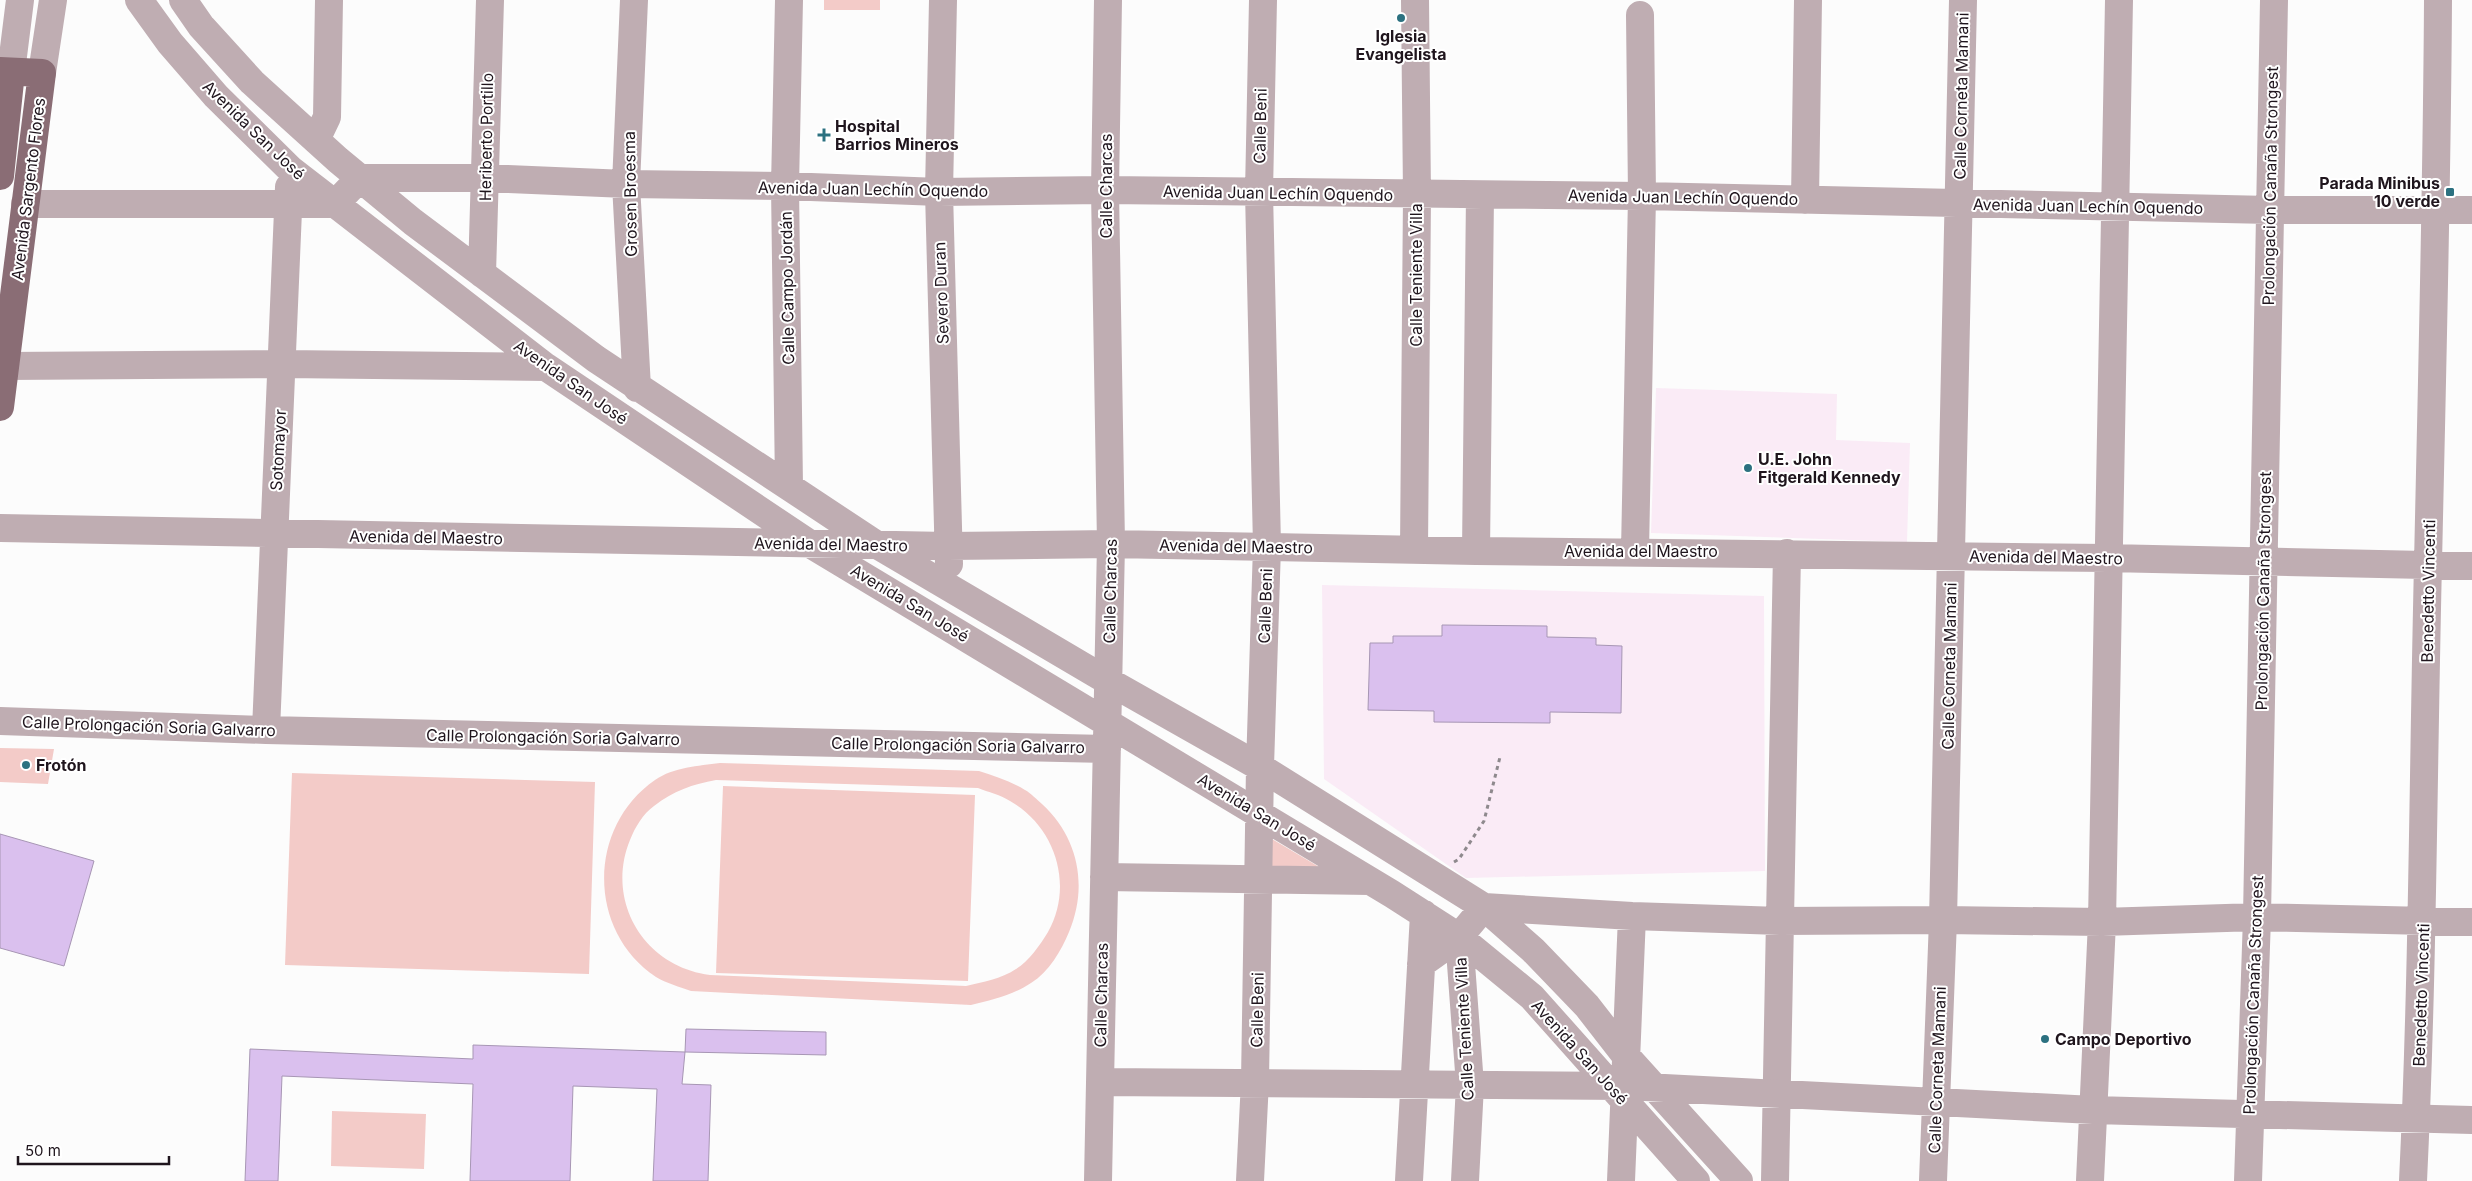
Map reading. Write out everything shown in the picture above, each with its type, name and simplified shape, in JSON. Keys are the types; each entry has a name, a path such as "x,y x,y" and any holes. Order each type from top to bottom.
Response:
{"main road":[{"path":"6,80 42,82"},
{"name":"Avenida Sargento Flores","path":"0,170 6,80"},
{"name":"Avenida Sargento Flores","path":"0,407 42,82"}],"street":[{"name":"Avenida Sargento Flores","path":"6,80 20,0"},
{"name":"Avenida Sargento Flores","path":"42,82 52,0"},
{"name":"Avenida San José","path":"139,0 170,43 216,96 290,169 546,367 810,544 1108,721 1371,881 1459,937 1532,997 1620,1092 1696,1181"},
{"name":"Avenida San José","path":"184,0 201,26 252,82 360,178 413,222 637,388 877,545 950,586 1108,681 1260,767 1484,907 1534,950 1581,999 1626,1056 1657,1088 1739,1181"},
{"path":"316,140 327,117 329,0"},
{"name":"Heriberto Portillo","path":"482,274 490,0"},
{"name":"Grosen Broesma","path":"634,0 626,184 637,388"},
{"name":"Calle Campo Jordán","path":"789,0 786,186 789,486"},
{"name":"Severo Duran","path":"943,0 939,192 950,586"},
{"name":"Calle Charcas","path":"1098,1181 1111,544 1105,190 1108,0"},
{"name":"Calle Beni","path":"1250,1181 1255,1081 1260,878 1260,767 1267,546 1259,192 1263,0"},
{"name":"Calle Teniente Villa","path":"1414,549 1415,0"},
{"path":"1805,200 1808,0"},
{"name":"Calle Corneta Mamani","path":"1933,1181 1943,920 1963,0"},
{"path":"2090,1181 2102,922 2119,0"},
{"name":"Prolongación Canaña Strongest","path":"2248,1181 2257,917 2274,0"},
{"name":"Benedetto Vincenti","path":"2414,1181 2423,920 2428,565 2437,209 2438,0"},
{"path":"1635,551 1642,196 1640,15"},
{"name":"Sotomayor","path":"266,730 290,169"},
{"path":"25,204 335,204 360,178"},
{"name":"Avenida Juan Lechín Oquendo","path":"360,178 486,178 626,184 786,186 939,192 1105,190 1416,195 1642,196 2270,210 2472,210"},
{"path":"1476,551 1480,195"},
{"path":"6,366 283,364 546,367"},
{"name":"Avenida del Maestro","path":"0,528 810,544 948,546 1111,544 1476,551 1951,555 2472,566"},
{"path":"1775,1181 1787,553"},
{"name":"Calle Prolongación Soria Galvarro","path":"0,721 266,730 1107,749"},
{"path":"1104,877 1371,881"},
{"path":"1484,907 1632,916 1780,921 1943,920 2102,922 2257,917 2472,922"},
{"name":"Calle Teniente Villa","path":"1421,964 1459,937 1484,907"},
{"path":"1409,1181 1424,914"},
{"path":"1621,1181 1620,1092 1626,1056 1632,916"},
{"name":"Calle Teniente Villa","path":"1459,937 1470,1086 1465,1181"},
{"path":"1100,1082 1255,1081 1620,1092 1657,1088 1776,1096 2093,1110 2472,1120"}],"path":[{"path":"1436,878 1459,859 1484,821 1500,757"}],"shaded area":[{"path":"824,0 880,0 880,10 824,10"},
{"path":"1656,388 1837,394 1836,440 1910,443 1907,542 1651,533"},
{"path":"1322,585 1764,596 1765,871 1466,878 1324,779"},
{"name":"Frotón","path":"0,748 54,749 48,784 0,782"},
{"path":"720,763 979,771 1027,791 1055,817 1072,848 1076,864 1079,881 1078,898 1075,915 1062,946 1049,967 1031,983 1010,994 971,1005 691,991 656,977 633,957 617,933 607,907 604,879 607,851 617,824 633,800 655,780 670,772","holes":["716,780 978,788 1010,801 1026,812 1039,826 1049,842 1056,859 1060,877 1060,896 1056,914 1048,932 1021,966 998,978 966,986 710,975 687,969 666,959 649,945 636,927 627,907 623,886 624,863 634,830 650,809 668,796 691,786"]},
{"path":"292,773 595,782 589,974 285,965"},
{"path":"723,786 975,795 968,981 716,973"},
{"path":"1272,839 1326,871 1272,868"},
{"path":"332,1111 426,1114 424,1169 331,1166"}],"building":[{"path":"1442,625 1547,626 1547,637 1596,638 1596,645 1622,646 1621,713 1550,712 1550,723 1434,722 1434,711 1368,710 1370,643 1393,643 1393,636 1442,636"},
{"path":"0,834 94,861 64,966 0,948"},
{"path":"686,1029 826,1032 826,1055 685,1052"},
{"path":"473,1045 685,1052 682,1084 711,1085 708,1181 653,1181 657,1089 573,1086 570,1181 470,1181 473,1084 282,1076 278,1181 245,1181 250,1049 473,1059"}],"place":[{"name":"Iglesia Evangelista","path":"1401,18"},
{"name":"Hospital Barrios Mineros","path":"824,135"},
{"name":"Parada Minibus 10 verde","path":"2450,192"},
{"name":"U.E. John Fitgerald Kennedy","path":"1748,468"},
{"name":"Frotón","path":"26,765"},
{"name":"Campo Deportivo","path":"2045,1039"}]}
